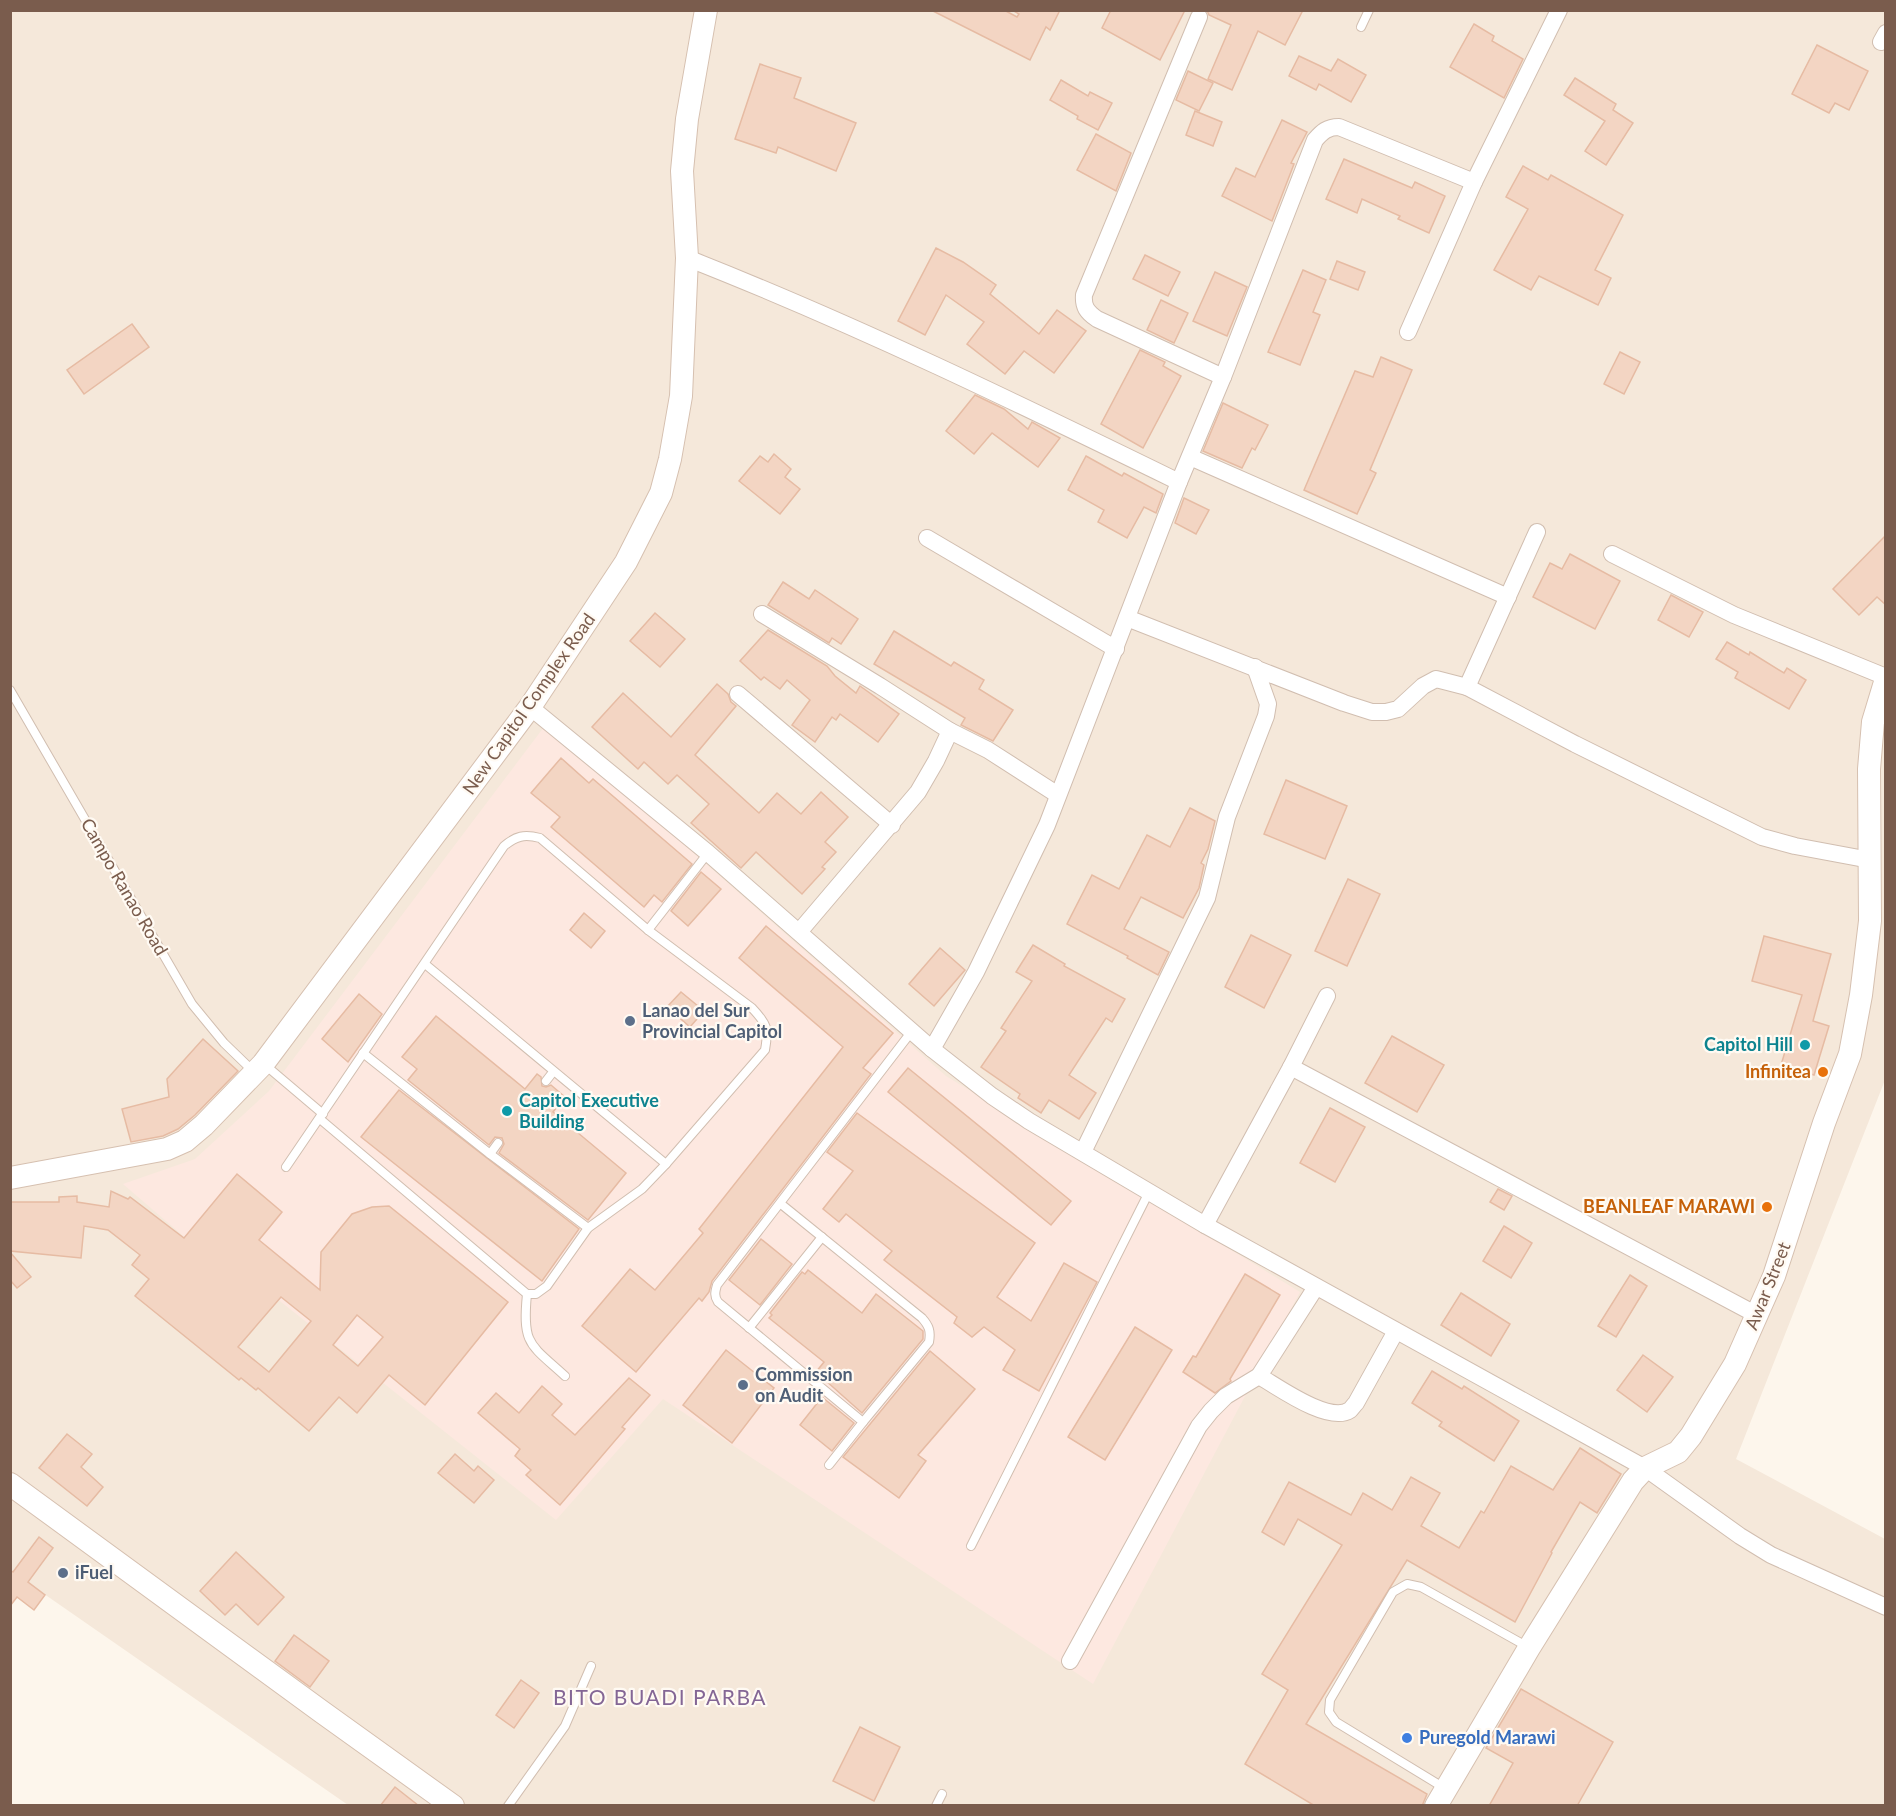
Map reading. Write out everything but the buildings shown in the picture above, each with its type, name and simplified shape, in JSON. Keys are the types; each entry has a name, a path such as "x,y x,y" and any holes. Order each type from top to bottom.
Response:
{"main road":[{"name":"New Capitol Complex Road","path":"10,1178 167,1149 185,1141 204,1125 259,1068 530,707 626,562 661,493 670,459 681,396 687,258 682,171 687,119 706,10"},
{"name":"Awar Street","path":"1441,1797 1529,1648 1633,1481 1645,1468 1678,1452 1691,1436 1735,1364 1774,1276 1824,1123 1850,1054 1862,995 1870,921 1869,768 1873,722 1886,678"},
{"path":"10,1484 453,1806"}],"street":[{"path":"1408,332 1474,182 1558,10"},
{"path":"1199,17 1084,295 1083,305 1096,319 1223,377"},
{"path":"932,1049 976,972 1047,825 1179,482 1223,377 1315,140 1330,127 1339,127 1474,182"},
{"path":"687,258 764,288 920,358 1179,482"},
{"path":"1190,457 1508,597"},
{"path":"1467,687 1537,532"},
{"path":"927,538 1116,649"},
{"path":"1612,554 1734,615 1886,678"},
{"path":"762,614 950,731 988,750 1058,795"},
{"path":"1127,618 1372,712 1398,709 1424,686 1436,679 1467,687 1575,744 1762,837 1794,846 1870,860"},
{"path":"1083,1152 1207,898 1227,817 1266,716 1268,704 1255,667"},
{"path":"738,694 892,825"},
{"path":"530,707 708,853 932,1049 1001,1102 1205,1225 1645,1468 1740,1536 1771,1555 1886,1607"},
{"path":"800,932 918,792 950,731"},
{"path":"1205,1225 1327,996"},
{"path":"1291,1067 1757,1315"},
{"path":"1070,1661 1199,1426 1226,1396 1259,1376 1316,1287"},
{"path":"1259,1376 1322,1412 1349,1411 1356,1403 1396,1331"}],"lane":[{"path":"1361,27 1369,10"},
{"name":"Campo Ranao Road","path":"10,690 192,1004 224,1042 322,1117 527,1294"},
{"path":"286,1167 504,846 515,837 528,835 540,838 648,930 752,1008 765,1023 767,1036 765,1050 666,1164 642,1189 588,1228 547,1286 536,1294 527,1294 524,1322 527,1337 535,1348 566,1376"},
{"path":"648,930 708,853"},
{"path":"425,964 666,1164"},
{"path":"863,1422 718,1302 715,1290 912,1030"},
{"path":"363,1053 588,1228"},
{"path":"546,1081 553,1072"},
{"path":"490,1154 498,1143"},
{"path":"971,1546 1149,1192"},
{"path":"781,1204 922,1318 930,1334 929,1342 829,1466"},
{"path":"749,1328 822,1237"},
{"path":"1441,1797 1336,1722 1329,1712 1330,1700 1393,1592 1407,1584 1421,1587 1529,1648"},
{"path":"508,1806 565,1726 591,1666"},
{"path":"936,1806 942,1794"}],"shaded area":[{"path":"11,11 1885,11 1885,1080 1736,1459 1885,1539 1885,1805 348,1805 11,1571"},
{"path":"547,723 946,1076 1300,1292 1093,1684 663,1399 556,1520 247,1275 239,1284 123,1184 195,1159 269,1091"}],"place":[{"name":"Lanao del Sur Provincial Capitol","path":"630,1021"},
{"name":"Capitol Hill","path":"1805,1045"},
{"name":"Infinitea","path":"1823,1072"},
{"name":"Capitol Executive Building","path":"507,1111"},
{"name":"BEANLEAF MARAWI","path":"1767,1207"},
{"name":"Commission on Audit","path":"743,1385"},
{"name":"iFuel","path":"63,1573"},
{"name":"Puregold Marawi","path":"1407,1738"}],"district":[{"name":"BITO BUADI PARBA","path":"660,1698"}]}
